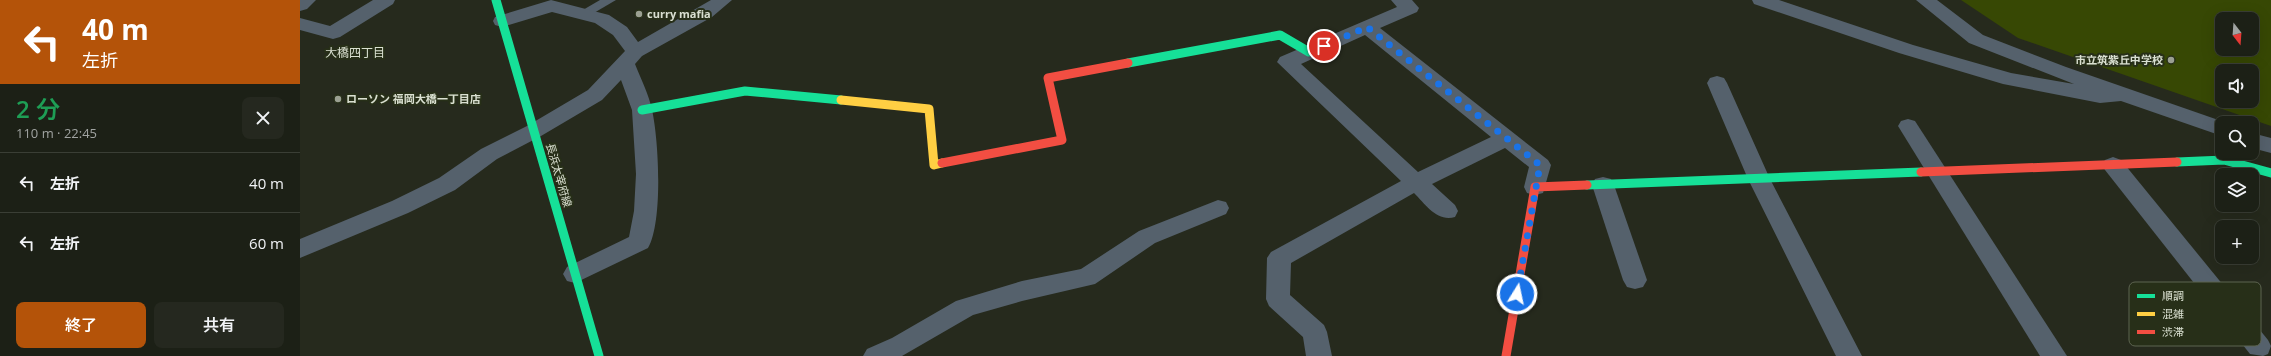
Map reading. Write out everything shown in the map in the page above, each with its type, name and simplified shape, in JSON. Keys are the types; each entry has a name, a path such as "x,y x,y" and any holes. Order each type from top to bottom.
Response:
{"street":[{"path":"300,5 308,0"},
{"path":"300,24 333,33 386,0"},
{"name":"長浜太宰府線","path":"496,0 574,274 595,354"},
{"path":"300,249 400,207 447,184 489,154 534,131 594,95 630,58 705,13 723,0"},
{"path":"1400,0 1410,8 1287,62 1447,211"},
{"path":"1761,0 1906,49 2010,79 2100,96 2122,94"},
{"path":"1925,0 1976,39 2059,72 2215,127"},
{"path":"502,21 551,6 602,19 620,31 630,58 642,110 647,174 645,211 640,242 574,274"},
{"path":"1367,27 1505,139 1540,165 1506,356"},
{"path":"642,110 745,92 929,109 934,165 1062,140 1048,78 1280,35 1309,52"},
{"path":"1718,83 1759,179 1849,356"},
{"path":"1908,126 2054,356"},
{"path":"1319,356 1315,332 1278,300 1279,258 1416,182 1505,139"},
{"path":"2259,142 2271,146"},
{"path":"1535,187 2224,160 2271,173"},
{"path":"2113,165 2207,282"},
{"path":"1603,185 1635,280"},
{"path":"876,356 901,345 966,308 1022,291 1087,277 1147,237 1218,208"}],"lane":[{"path":"582,14 610,0"}],"green space":[{"name":"市立筑紫丘中学校","path":"1961,0 2271,0 2271,126 2259,122 2259,116 2242,116 2219,108 2259,108 2259,64 2215,64 2215,107 2018,38"}],"traffic: fast":[{"path":"496,0 599,356"},
{"path":"1128,63 1280,35 1309,52"},
{"path":"642,110 745,91 841,100"},
{"path":"2177,162 2224,160 2271,173"},
{"path":"1587,185 1921,172"}],"traffic: slow":[{"path":"841,100 929,109 934,165 942,163"}],"traffic: jam":[{"path":"942,163 1062,140 1048,78 1128,63"},
{"path":"1921,172 2177,162"},
{"path":"1506,356 1535,187 1587,185"}],"place":[{"name":"curry mafia","path":"639,14"},
{"name":"市立筑紫丘中学校","path":"2171,60"},
{"name":"ローソン 福岡大橋一丁目店","path":"338,99"}],"district":[{"name":"大橋四丁目","path":"355,53"}],"route":[{"path":"1324,46 1367,27 1505,139 1540,165 1517,294"}]}
